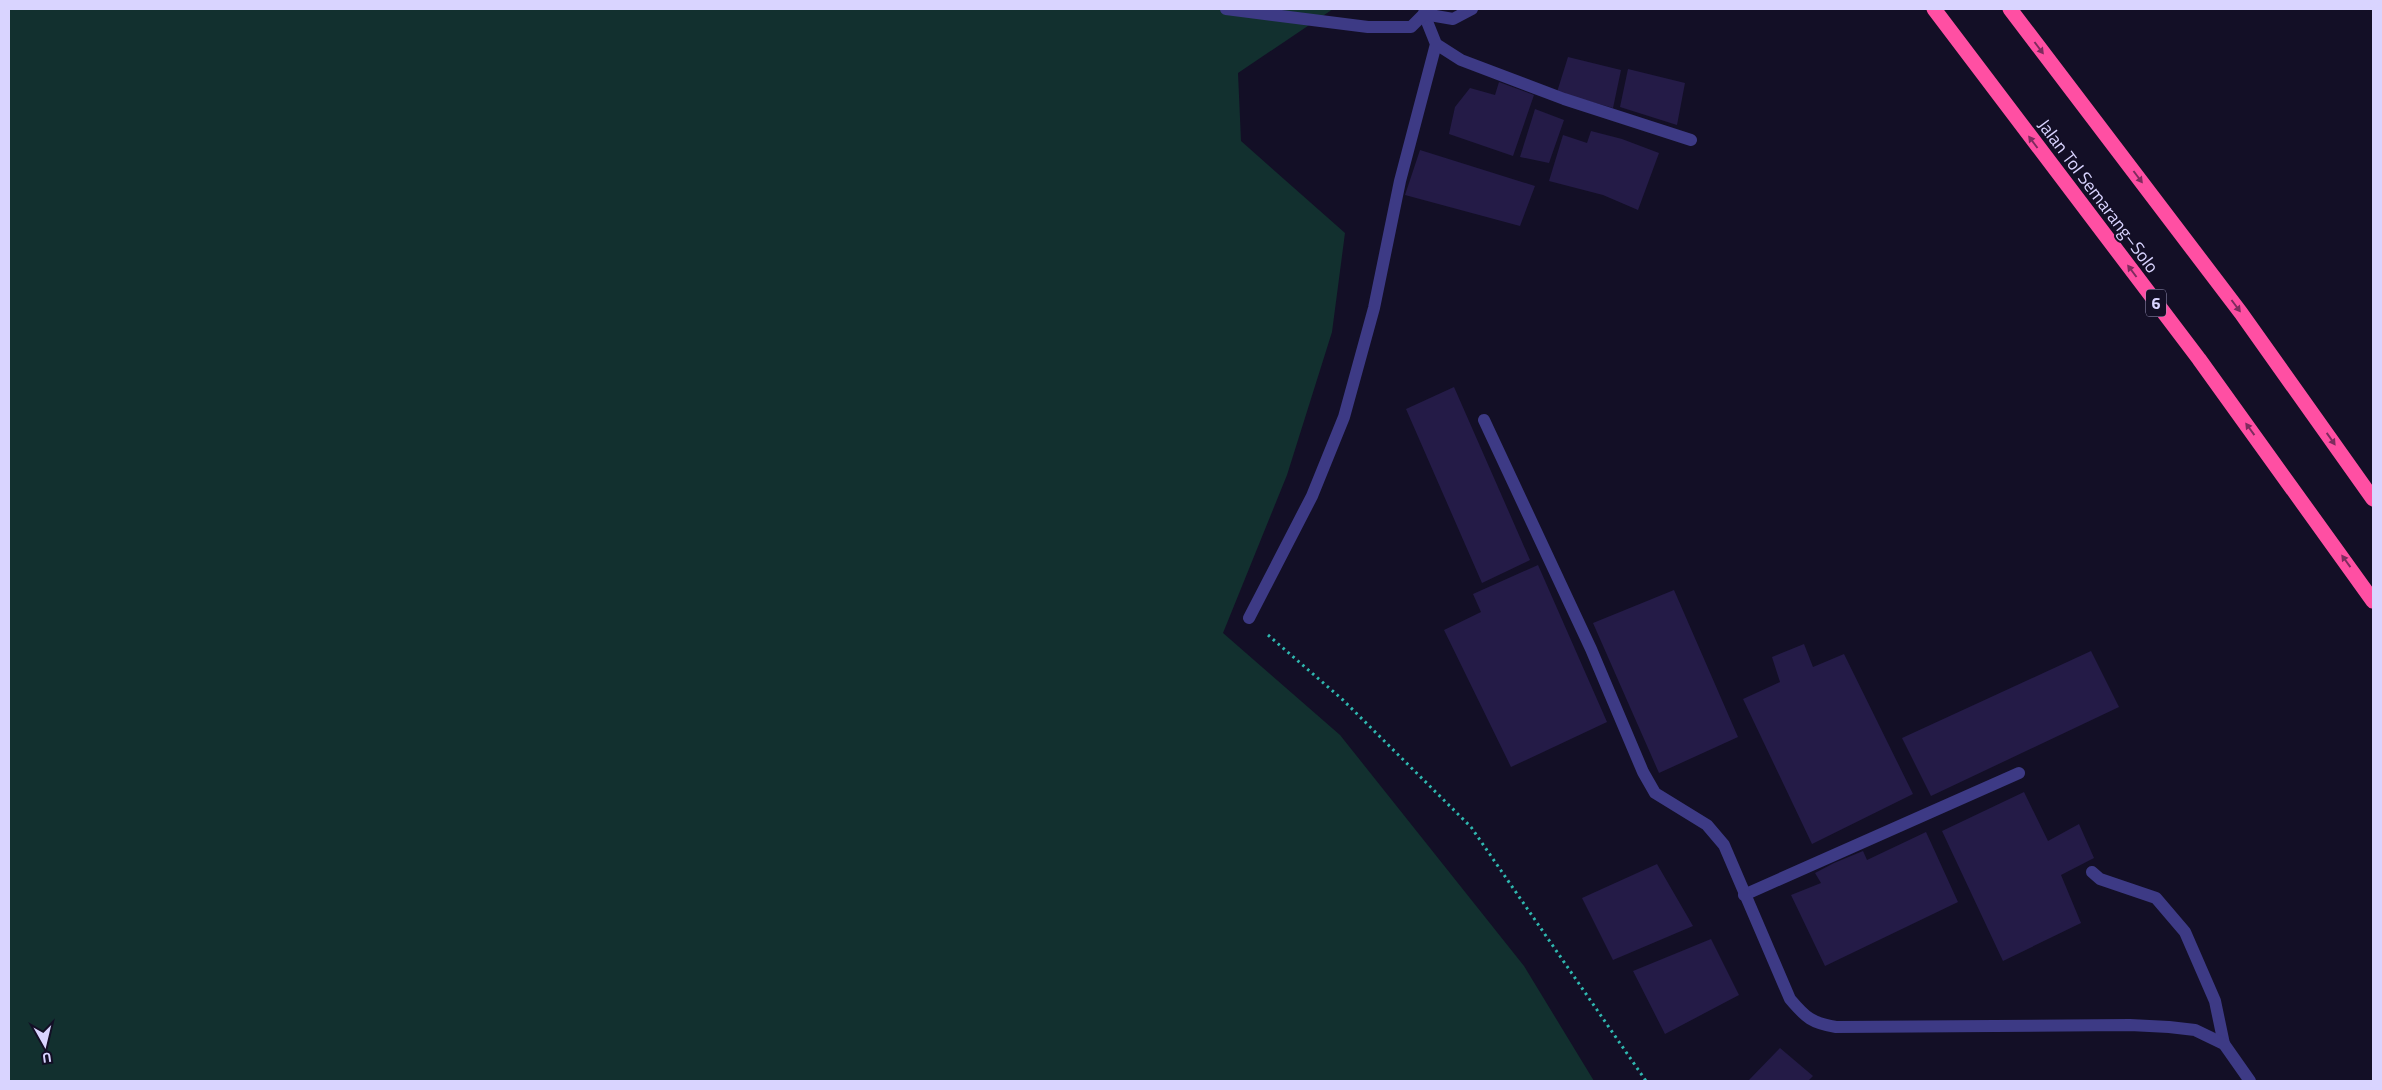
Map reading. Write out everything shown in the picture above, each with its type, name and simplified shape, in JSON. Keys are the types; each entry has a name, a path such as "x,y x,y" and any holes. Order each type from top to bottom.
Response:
{"highway":[{"name":"Jalan Tol Semarang–Solo","path":"1934,9 2198,359 2373,601"},
{"path":"2010,9 2242,313 2373,499"}],"street":[{"path":"1226,9 1368,26 1410,27 1425,11"},
{"path":"1425,11 1453,19 1472,9"},
{"path":"1249,618 1312,496 1344,417 1374,308 1400,181 1436,44 1425,11"},
{"path":"1436,44 1462,60 1564,99 1691,140"},
{"path":"1484,420 1591,649 1643,772 1655,793 1707,825 1724,845 1790,999 1801,1013 1814,1023 1860,1028 2130,1025 2169,1027 2195,1030 2224,1044"},
{"path":"1744,895 2019,773"},
{"path":"2092,872 2100,879 2156,898 2185,932 2215,1001 2224,1044 2250,1081"}],"path":[{"path":"1249,618 1343,700 1470,827 1646,1081"}],"green space":[{"path":"9,9 1333,9 1238,73 1241,141 1345,233 1332,332 1287,475 1223,633 1340,735 1524,966 1594,1081 9,1081"}],"building":[{"path":"1568,57 1621,70 1613,108 1557,92"},
{"path":"1628,69 1685,83 1677,125 1620,107"},
{"path":"1499,82 1534,95 1513,156 1449,134 1455,107 1470,88 1495,95"},
{"path":"1535,109 1564,120 1549,163 1520,157"},
{"path":"1591,131 1622,139 1659,153 1638,210 1603,195 1549,181 1563,135 1587,143"},
{"path":"1420,150 1535,186 1520,226 1405,195"},
{"path":"1454,387 1530,560 1482,583 1406,409"},
{"path":"1538,565 1607,722 1511,767 1444,630 1481,612 1473,594"},
{"path":"1674,590 1738,737 1659,773 1593,623"},
{"path":"1804,644 1813,667 1844,654 1913,794 1812,844 1743,699 1780,682 1772,657"},
{"path":"2091,651 2119,707 1931,796 1902,738"},
{"path":"2024,792 2048,841 2079,824 2094,858 2061,875 2081,923 2003,961 1942,831"},
{"path":"1926,832 1958,902 1825,966 1791,895 1821,883 1815,873 1834,863 1863,851 1867,860"},
{"path":"1657,864 1693,926 1613,960 1582,898"},
{"path":"1711,939 1739,995 1665,1034 1633,971"},
{"path":"1780,1048 1813,1076 1808,1081 1748,1081"}]}
